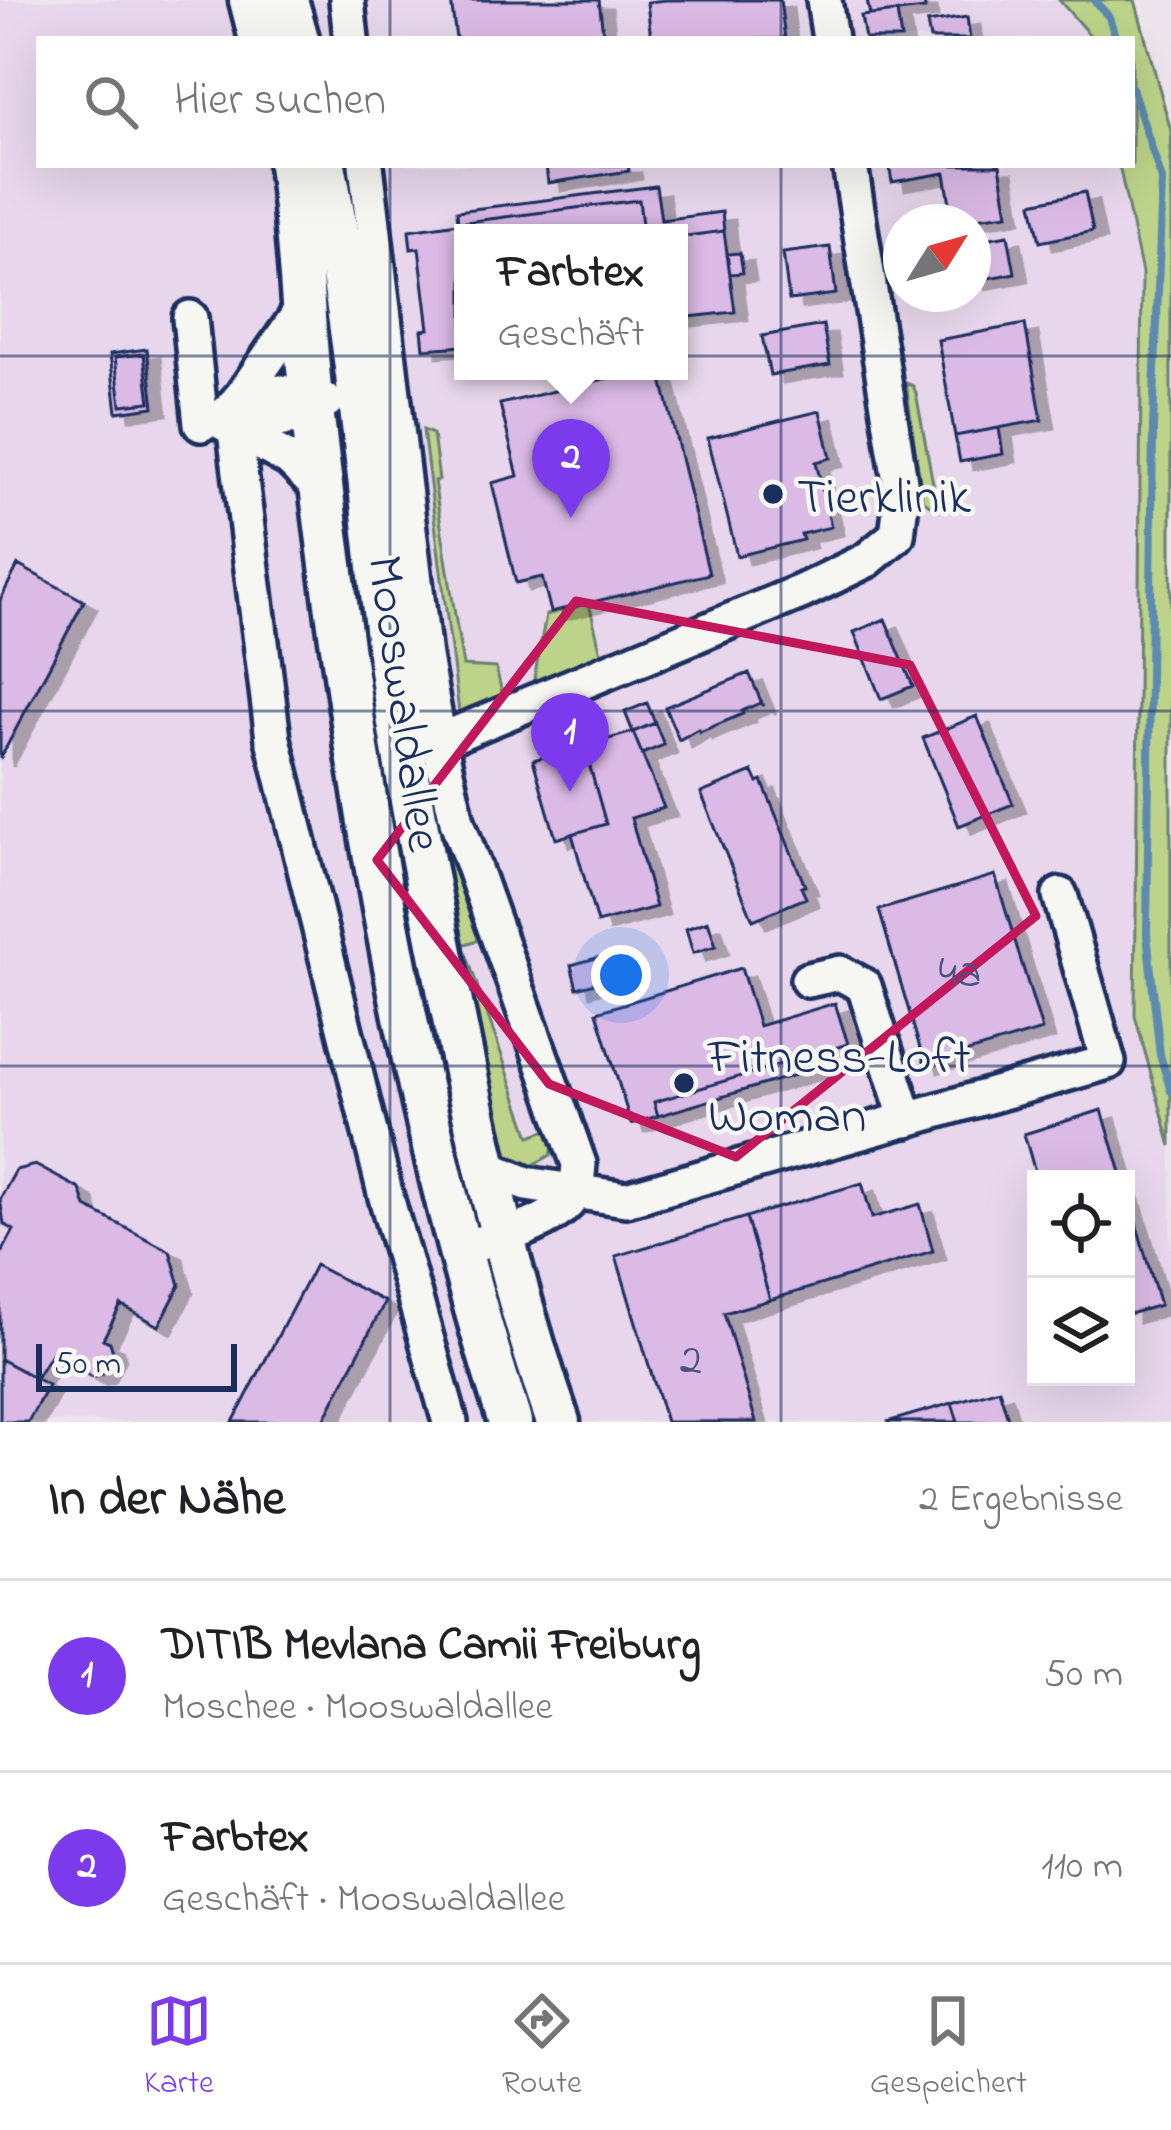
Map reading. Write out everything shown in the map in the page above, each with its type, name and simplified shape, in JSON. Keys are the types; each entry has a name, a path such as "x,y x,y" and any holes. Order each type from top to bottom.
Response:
{"main road":[{"path":"251,0 260,36"},
{"path":"286,0 296,36"},
{"name":"Mooswaldallee","path":"290,168 311,404 379,890 458,1249 510,1422"},
{"name":"Mooswaldallee","path":"324,168 412,801 485,1166 558,1422"}],"street":[{"path":"346,0 351,36"},
{"path":"824,0 830,36"},
{"name":"Mooswaldallee","path":"366,168 424,657 439,741 457,821 579,1164 575,1193"},
{"name":"Mooswaldallee","path":"439,741 803,590 867,560 897,535 902,494 850,168"},
{"path":"305,305 220,421 289,459 322,490"},
{"path":"190,318 201,424"},
{"path":"242,396 282,392 311,404"},
{"path":"235,431 284,419 311,404 358,397"},
{"path":"235,431 273,740 386,1197 450,1422"},
{"path":"485,1166 526,1184 626,1199 1108,1062 1060,895"},
{"path":"808,980 840,973 864,986 907,1120"},
{"path":"458,1249 502,1237 558,1209 575,1193"}],"highlighted area":[{"path":"576,601 910,665 1036,916 736,1157 549,1084 377,860"}],"shaded area":[{"path":"0,0 1059,0 1092,36 36,36 36,168 1120,168 1142,273 1135,1016 1171,1146 1171,1422 0,1422"}],"green space":[{"path":"1059,0 1135,0 1171,131 1171,1146 1135,1016 1142,273 1120,168 1135,168 1135,36 1090,36"},
{"path":"906,383 916,393 938,510 922,500"},
{"path":"423,430 433,434 439,480 434,481 463,666 496,668 503,697 459,712"},
{"path":"388,447 483,938 463,945 530,1136 555,1127 557,1136 551,1155 526,1169 500,1158 430,819"},
{"path":"589,603 602,657 533,684 546,615"}],"building":[{"path":"451,0 599,0 603,33 456,36"},
{"path":"780,0 785,36 651,36 647,2"},
{"path":"867,0 924,0 925,9 870,15"},
{"path":"897,12 901,36 864,36 861,16"},
{"path":"967,17 970,36 929,36 927,23"},
{"path":"546,168 628,168 629,171 548,183"},
{"path":"890,168 1000,168 1008,214 991,216 991,204 950,204 945,173 892,182"},
{"path":"656,186 661,220 722,212 724,231 688,236 688,224 642,224 639,200 458,223 457,211"},
{"path":"1085,192 1093,231 1040,242 1032,203"},
{"path":"639,200 642,224 458,224"},
{"path":"458,223 454,224 454,347 424,349 422,330 429,329 419,248 411,249 409,230"},
{"path":"724,231 735,312 688,317 688,236"},
{"path":"1008,235 1015,273 991,278 991,238"},
{"path":"830,247 836,294 789,300 783,253"},
{"path":"740,253 743,273 730,274 727,254"},
{"path":"1025,324 1042,420 955,436 938,340"},
{"path":"823,325 830,365 770,375 762,336"},
{"path":"147,349 154,407 117,412 110,354","holes":["144,354 150,402 121,405 115,357"]},
{"path":"144,354 150,402 121,405 115,357"},
{"path":"600,380 662,380 709,574 551,612 542,577 516,583 492,483 518,476 500,404"},
{"name":"Tierklinik","path":"820,411 831,458 816,462 831,527 801,534 803,540 737,556 708,438"},
{"path":"999,428 1003,454 960,462 955,436"},
{"path":"18,565 84,601 0,759 0,600"},
{"path":"885,619 913,686 881,699 854,632"},
{"path":"749,673 763,706 760,703 679,740 665,707"},
{"path":"647,703 655,723 633,732 625,712"},
{"path":"977,716 1013,804 959,826 923,738"},
{"path":"655,723 664,745 642,754 633,732"},
{"path":"633,732 664,808 631,818 656,907 597,923 572,834 606,824 584,746"},
{"path":"584,746 606,824 556,839 533,760"},
{"path":"753,772 758,783 762,781 806,898 753,920 701,793"},
{"path":"995,875 1042,1030 925,1065 879,910"},
{"path":"708,921 716,946 693,953 686,929"},
{"path":"614,953 621,976 577,988 571,965"},
{"path":"741,968 759,1026 835,1003 848,1044 654,1102 658,1116 631,1124 597,1012"},
{"path":"848,1044 852,1058 658,1116 654,1102"},
{"path":"1102,1110 1120,1170 1034,1170 1024,1134"},
{"path":"35,1165 80,1189 86,1207 170,1251 180,1285 159,1326 121,1305 103,1339 110,1342 113,1352 102,1374 92,1377 63,1360 55,1347 36,1378 0,1359 0,1256 14,1230 4,1224 0,1199 16,1170"},
{"path":"862,1183 872,1218 920,1204 933,1251 770,1300 746,1217"},
{"path":"746,1217 770,1300 724,1313 756,1422 666,1422 616,1256"},
{"path":"1135,1220 1160,1305 1135,1312"},
{"path":"315,1265 385,1302 323,1422 233,1422"},
{"path":"0,1359 48,1385 28,1422 0,1422"},
{"path":"999,1389 1009,1422 958,1422 952,1403"},
{"path":"952,1403 958,1422 887,1422"}],"waterway":[{"path":"1094,0 1109,17 1115,36"},
{"path":"1135,97 1162,180 1153,427 1147,934 1160,1055 1171,1091"}],"place":[{"name":"Tierklinik","path":"773,494"},
{"name":"Farbtex","path":"571,518"},
{"name":"DITIB Mevlana Camii Freiburg","path":"570,792"},
{"name":"Fitness-Loft Woman","path":"684,1083"}]}
